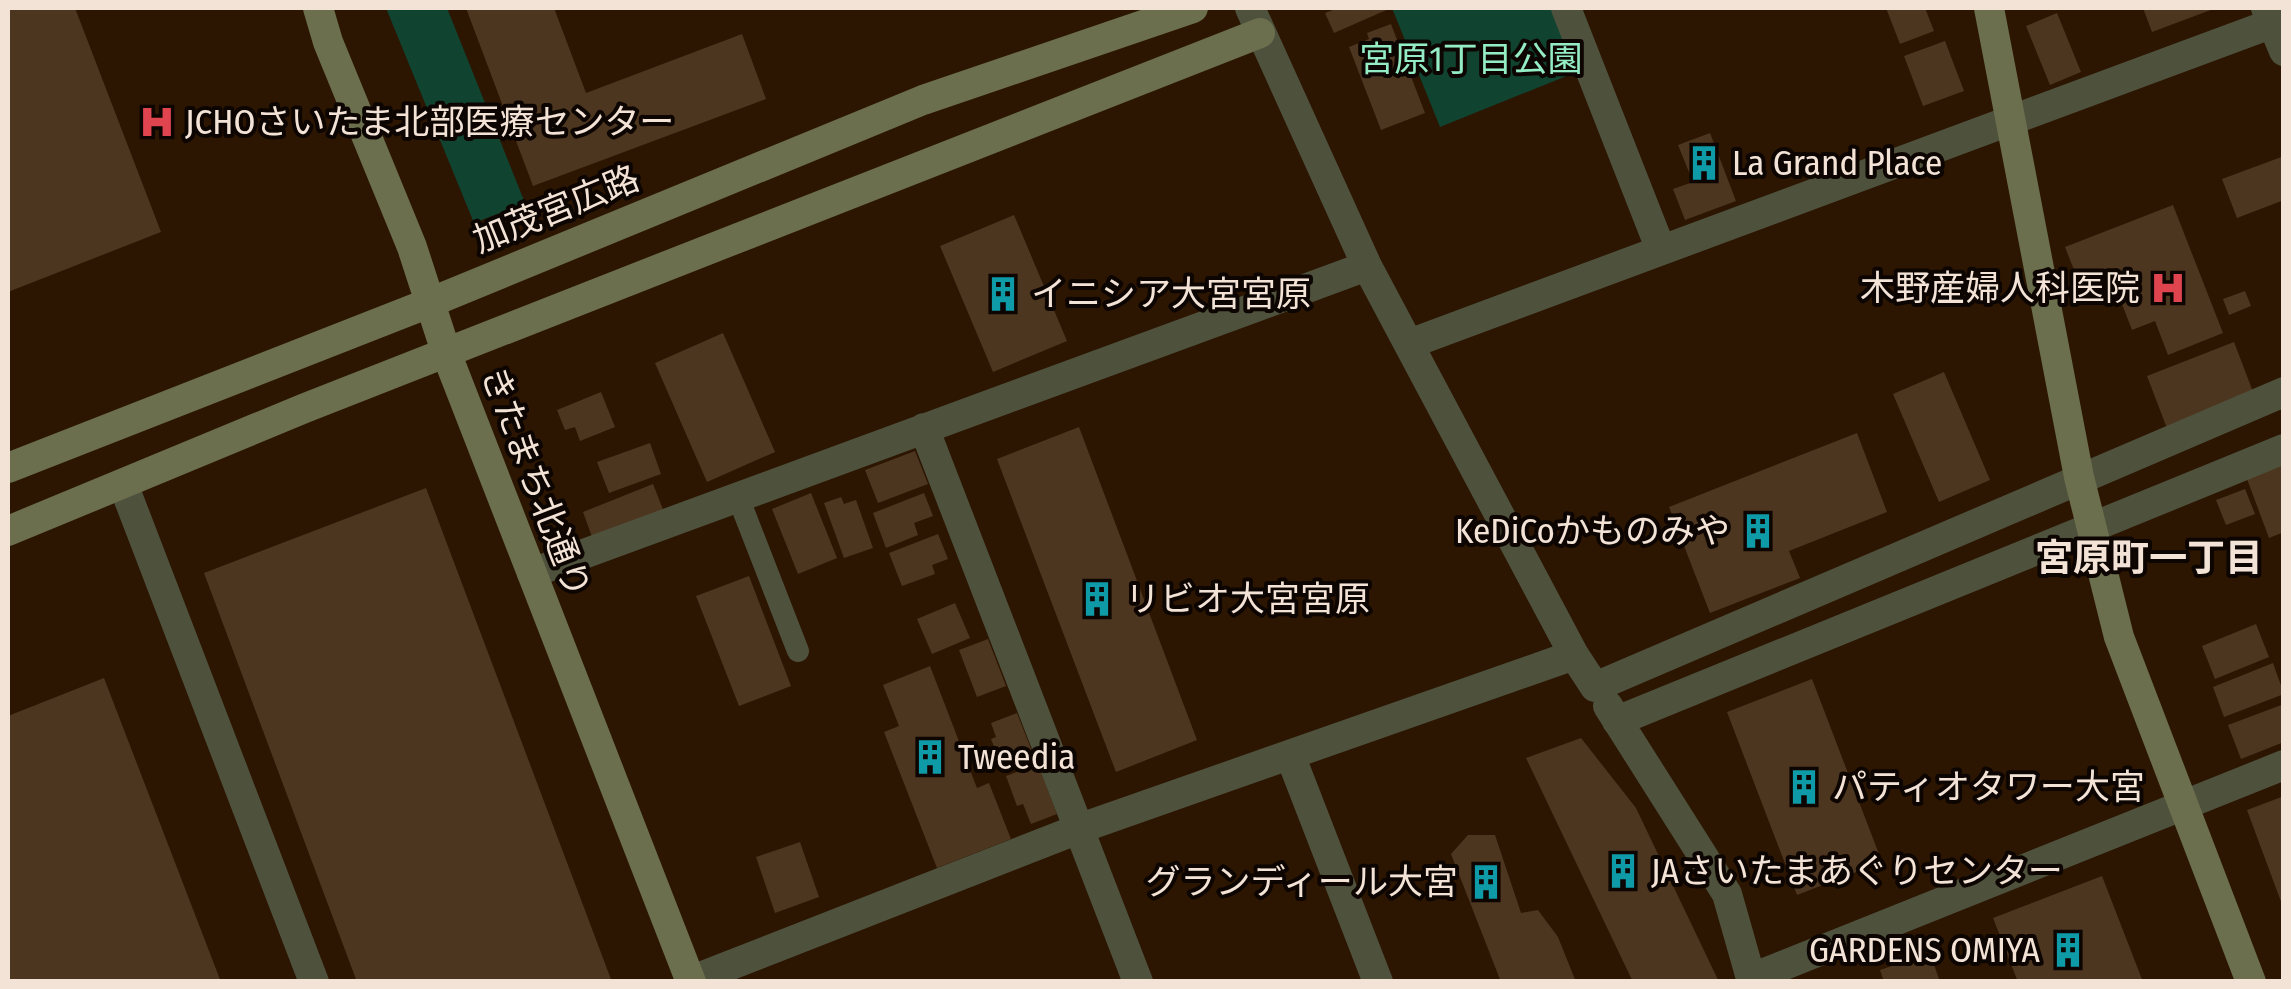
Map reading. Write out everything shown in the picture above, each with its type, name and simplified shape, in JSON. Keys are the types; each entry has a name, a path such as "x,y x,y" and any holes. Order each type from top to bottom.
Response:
{"street":[{"name":"きたまち北通り","path":"318,8 447,355 690,981"},
{"name":"加茂宮広路","path":"8,468 430,302 922,100 1193,8"},
{"path":"1566,8 1660,250"},
{"path":"1989,8 2081,484 2119,637 2251,982"},
{"path":"8,531 447,355 1255,20 1366,266 1574,654 1727,894 1752,980 2284,765"},
{"path":"1409,344 2276,25"},
{"path":"532,572 1366,266"},
{"path":"1595,687 2081,484 2284,392"},
{"path":"924,428 1138,982"},
{"path":"1618,721 2284,450"},
{"path":"122,484 314,982"},
{"path":"690,981 1081,828 1574,654"},
{"path":"1290,755 1378,982"}],"lane":[{"path":"738,496 798,650"}],"green space":[{"path":"386,8 447,8 525,203 474,223"},
{"name":"宮原1丁目公園","path":"1392,8 1553,8 1579,71 1440,127"}],"building":[{"path":"8,8 75,8 161,232 8,292"},
{"path":"466,8 554,8 586,93 742,34 766,99 533,186"},
{"path":"1338,8 1391,8 1334,33 1325,13"},
{"path":"1886,8 1925,8 1934,31 1900,44"},
{"path":"2143,8 2216,8 2152,32"},
{"path":"2057,13 2081,72 2050,85 2026,26"},
{"path":"1391,24 1425,113 1381,130 1349,47 1369,39 1367,33"},
{"path":"1945,41 1964,91 1923,106 1904,56"},
{"name":"La Grand Place","path":"1710,133 1736,201 1685,220 1673,189 1693,182 1678,145"},
{"path":"2284,156 2284,200 2237,218 2222,179"},
{"path":"2173,205 2223,333 2168,355 2155,321 2132,330 2110,273 2080,285 2065,247"},
{"name":"イニシア大宮宮原","path":"1014,215 1067,341 993,372 940,246"},
{"path":"2245,291 2251,306 2229,315 2223,299"},
{"path":"723,333 775,452 707,482 655,363"},
{"path":"2234,342 2255,397 2168,431 2147,376"},
{"path":"1944,372 1990,480 1939,502 1893,394"},
{"path":"601,392 615,427 580,441 575,427 565,430 557,410"},
{"name":"リビオ大宮宮原","path":"1079,427 1197,740 1116,772 997,459"},
{"name":"KeDiCoかものみや","path":"1857,433 1887,512 1789,551 1800,578 1710,613 1669,507"},
{"path":"650,443 661,474 609,493 597,462"},
{"path":"915,451 928,484 878,503 865,470"},
{"path":"2284,465 2284,532 2269,538 2247,479"},
{"path":"653,484 666,517 595,545 583,512"},
{"path":"426,488 612,982 357,982 204,573"},
{"path":"2245,489 2255,514 2226,525 2216,500"},
{"path":"811,493 837,558 798,574 772,509"},
{"path":"924,493 933,516 914,523 918,535 886,548 873,513"},
{"path":"841,497 844,504 856,500 873,548 844,558 824,503"},
{"path":"938,534 948,559 932,565 935,574 902,586 889,553"},
{"path":"749,576 791,686 739,706 696,596"},
{"path":"955,603 970,638 932,654 917,619"},
{"path":"2256,624 2269,657 2215,679 2202,646"},
{"path":"988,639 1006,686 977,697 959,650"},
{"path":"2273,663 2284,694 2224,717 2213,687"},
{"name":"Tweedia","path":"930,666 977,788 989,783 1011,839 937,868 884,732 899,726 883,685"},
{"path":"104,678 221,982 8,982 8,716"},
{"name":"パティオタワー大宮","path":"1812,679 1882,862 1797,895 1727,712"},
{"path":"2284,704 2284,742 2241,759 2228,725"},
{"path":"1017,713 1035,759 1004,771 991,739 996,737 991,723"},
{"name":"JAさいたまあぐりセンター","path":"1581,738 1636,808 1719,982 1633,982 1526,758"},
{"path":"1038,764 1057,814 1031,824 1023,804 1017,806 1006,776"},
{"path":"2284,796 2284,907 2283,907 2247,810"},
{"name":"グランディール大宮","path":"1468,835 1495,835 1521,913 1538,910 1558,937 1576,982 1501,982 1451,854"},
{"path":"800,842 819,897 775,913 756,857"},
{"name":"GARDENS OMIYA","path":"2102,876 2143,982 2018,982 1993,918"},
{"path":"1930,953 1939,979 1884,982 1880,970"}],"place":[{"name":"JCHOさいたま北部医療センター","path":"157,122"},
{"name":"La Grand Place","path":"1704,163"},
{"name":"木野産婦人科医院","path":"2168,288"},
{"name":"イニシア大宮宮原","path":"1003,294"},
{"name":"KeDiCoかものみや","path":"1758,531"},
{"name":"リビオ大宮宮原","path":"1097,599"},
{"name":"Tweedia","path":"930,757"},
{"name":"パティオタワー大宮","path":"1804,787"},
{"name":"JAさいたまあぐりセンター","path":"1623,871"},
{"name":"グランディール大宮","path":"1486,882"},
{"name":"GARDENS OMIYA","path":"2068,950"}],"district":[{"name":"宮原町一丁目","path":"2149,558"}]}
